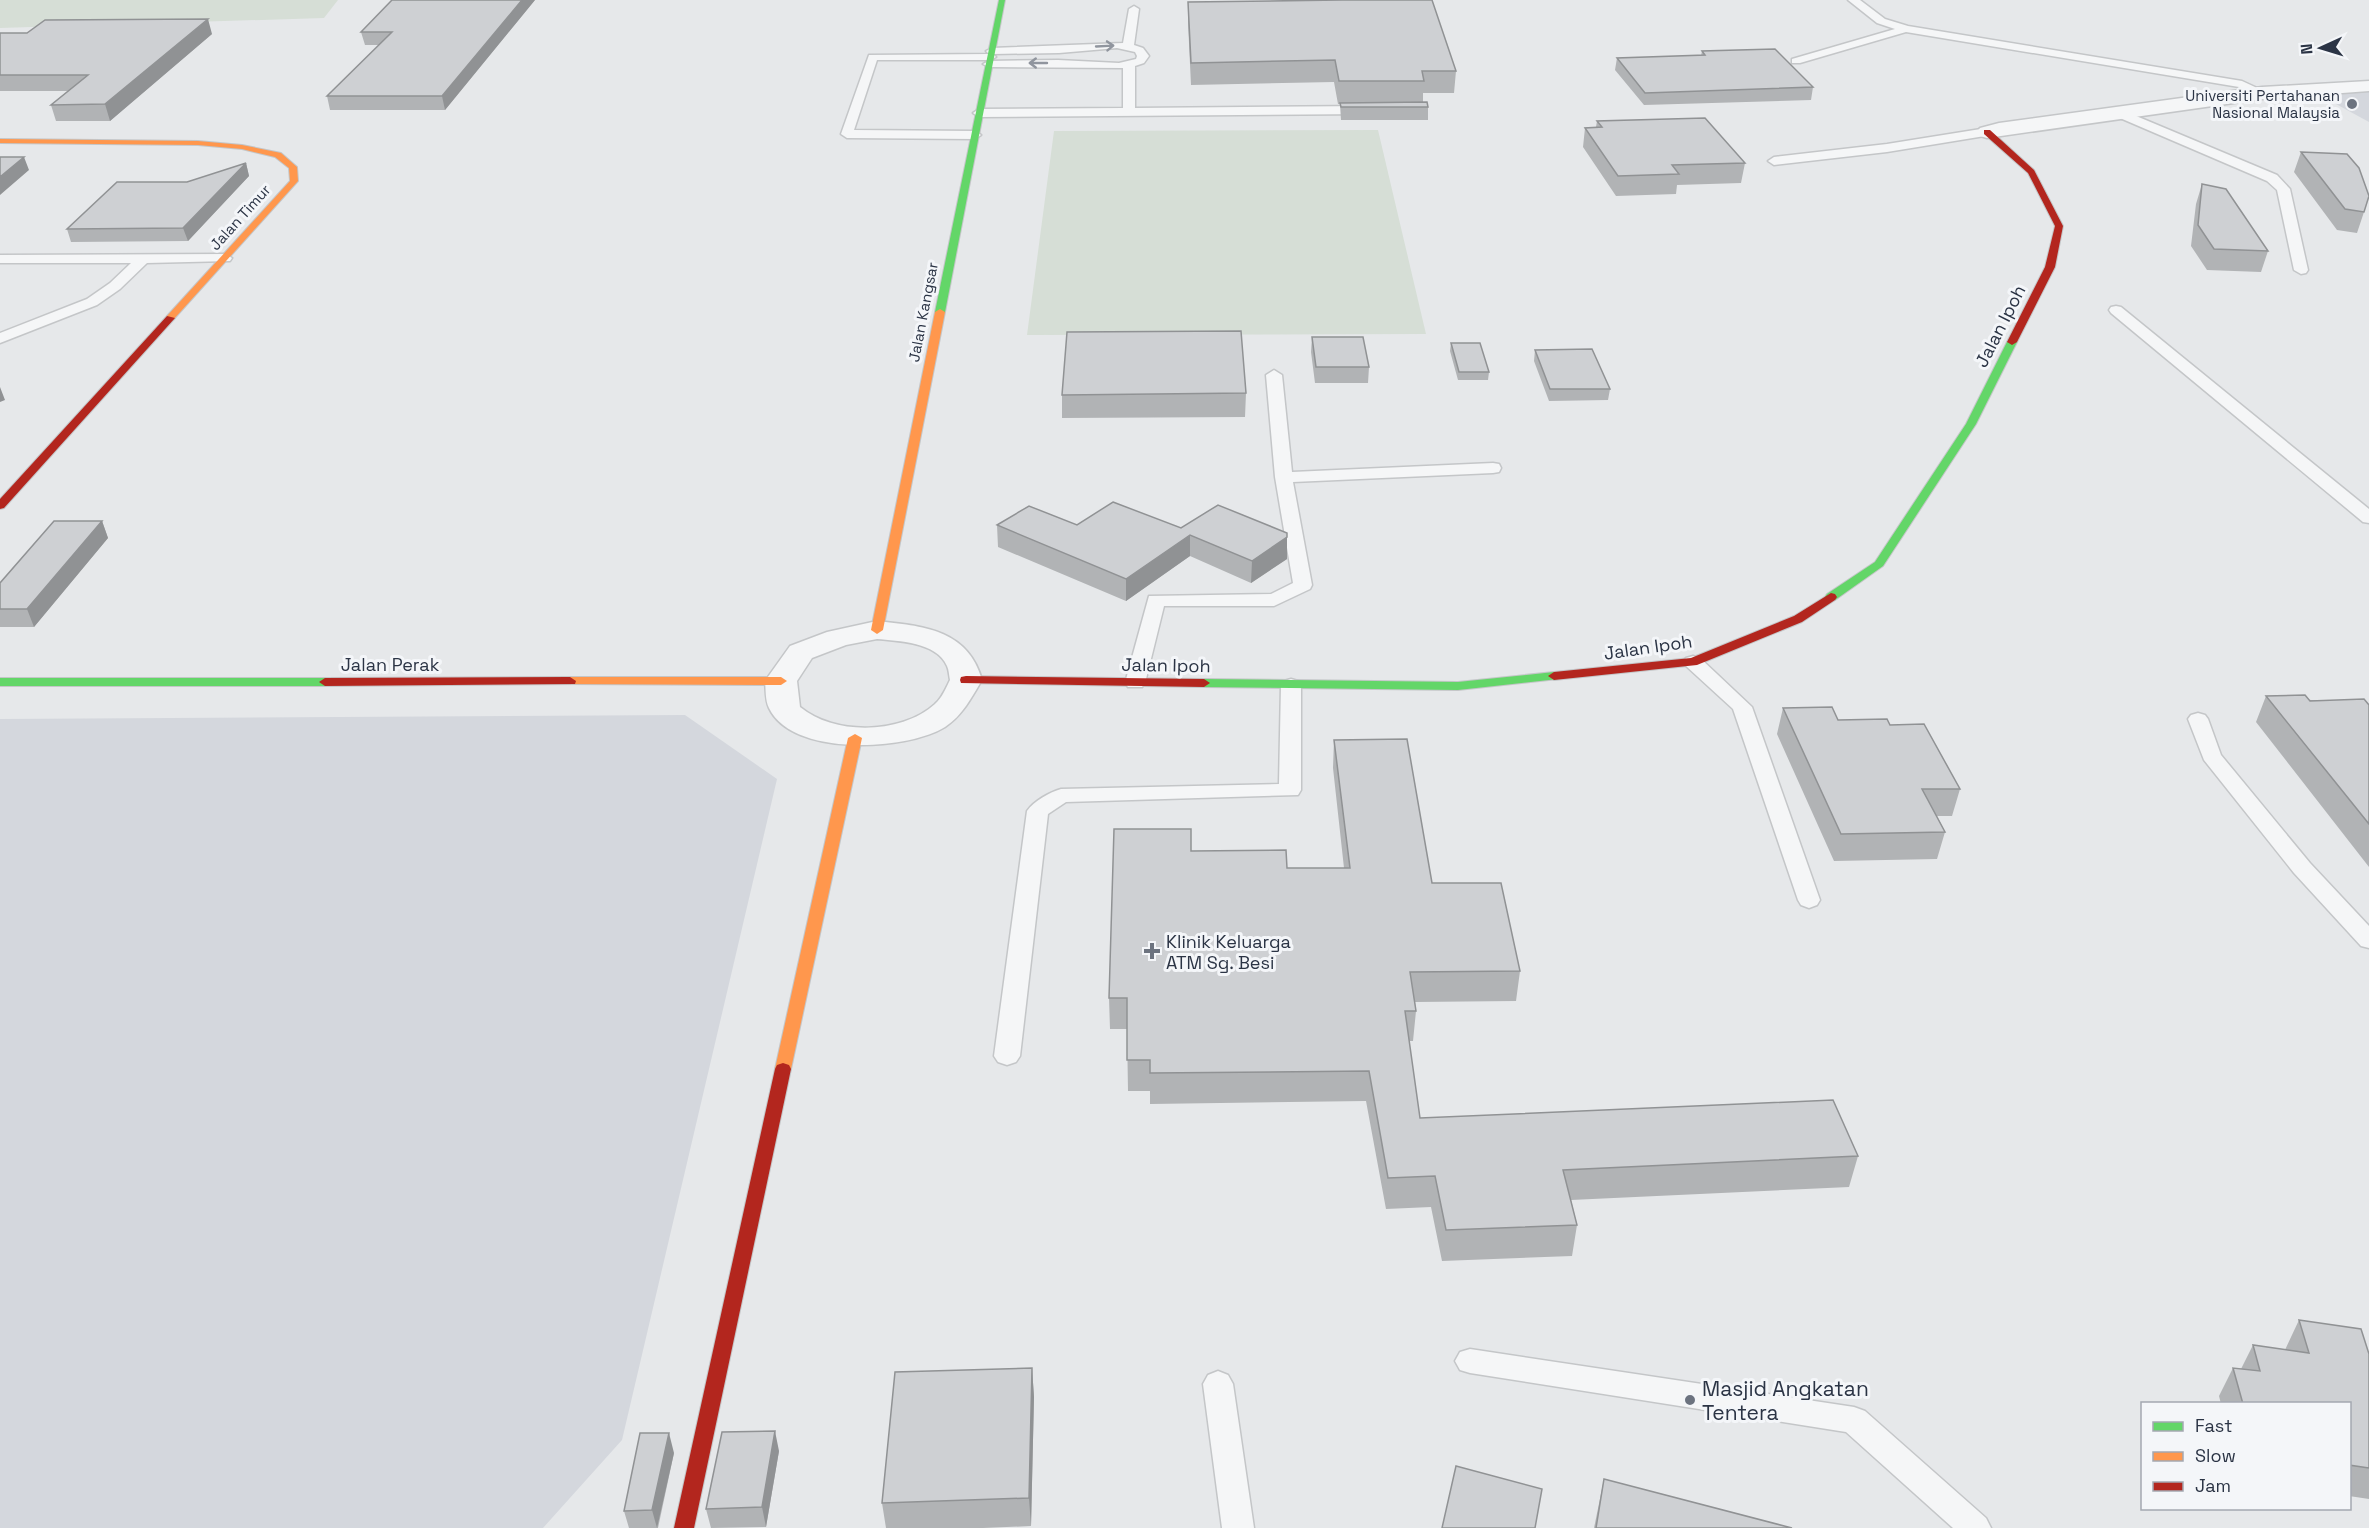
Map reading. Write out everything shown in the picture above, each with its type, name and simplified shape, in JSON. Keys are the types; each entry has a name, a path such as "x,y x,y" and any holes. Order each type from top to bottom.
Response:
{"street":[{"name":"Jalan Kangsar","path":"877,630 1002,0"},
{"path":"1987,132 2262,93 2369,86"},
{"name":"Jalan Ipoh","path":"966,680 1458,686 1693,662 1798,619 1879,564 1971,424 2050,267 2059,226 2031,172 1987,132"},
{"name":"Jalan Timur","path":"0,141 198,143 242,147 278,156 293,167 294,181 0,506"},
{"path":"877,630 922,637 945,647 961,662 966,680 947,710 925,724 895,734 855,738 824,733 799,722 784,708 781,681 801,652 838,638 877,630"},
{"name":"Jalan Perak","path":"0,682 781,681"},
{"path":"684,1528 855,738"}],"lane":[{"path":"1852,0 1881,21 1906,29 2242,84 2262,93"},
{"path":"1128,47 1134,9"},
{"path":"1796,61 1906,29"},
{"path":"975,135 847,134 873,57 991,57 1107,67 1129,65 1140,61 1143,56 1139,50 1105,45 991,57"},
{"path":"1083,49 1075,55 1076,59 1086,64"},
{"path":"1129,65 1129,112"},
{"path":"980,113 1377,110"},
{"path":"2117,112 2272,178 2283,189 2301,270"},
{"path":"1774,161 1887,148 1987,132"},
{"path":"0,259 225,258"},
{"path":"0,338 92,302 115,286 142,260"},
{"path":"2116,309 2369,518"},
{"path":"1135,683 1156,600 1274,600 1303,585 1284,477 1274,375"},
{"path":"1284,477 1493,468"},
{"path":"1693,662 1742,707 1809,900"},
{"path":"1007,1056 1038,811 1061,796 1290,790 1291,685"},
{"path":"2198,719 2211,756 2302,868 2369,940"},
{"path":"1470,1361 1854,1420 1975,1528"},
{"path":"1218,1384 1238,1528"}],"shaded area":[{"path":"0,0 338,0 324,18 0,28"},
{"name":"Universiti Pertahanan Nasional Malaysia","path":"2369,81 2369,122 2301,85"},
{"path":"1378,130 1426,334 1027,335 1054,131"},
{"path":"685,715 777,779 622,1440 543,1528 0,1528 0,719"}],"building":[{"path":"392,0 522,0 442,96 327,96 392,32 361,32"},
{"path":"1432,0 1456,71 1422,71 1424,81 1339,81 1335,60 1191,63 1188,2"},
{"path":"208,19 105,104 51,105 88,75 0,75 0,33 27,33 45,20"},
{"path":"1775,49 1813,87 1645,93 1617,58 1705,55 1702,51"},
{"path":"1427,102 1428,107 1341,107 1340,103"},
{"path":"1705,118 1745,163 1672,165 1679,174 1618,176 1585,128 1602,127 1597,121"},
{"path":"2301,152 2347,154 2359,168 2369,196 2364,212 2345,209"},
{"path":"0,157 24,157 0,177"},
{"path":"246,163 183,228 67,229 117,182 187,182"},
{"path":"2202,184 2226,189 2268,251 2214,249 2198,225"},
{"path":"1241,331 1246,393 1062,395 1067,332"},
{"path":"1312,337 1363,337 1369,367 1316,367"},
{"path":"1451,343 1480,343 1489,372 1459,372"},
{"path":"1592,349 1610,389 1550,389 1535,350"},
{"path":"1113,502 1181,528 1218,505 1287,533 1287,537 1252,561 1190,535 1126,579 997,525 1029,506 1077,525"},
{"path":"54,521 102,521 27,609 0,609 0,583"},
{"path":"2305,695 2310,701 2364,699 2369,705 2369,824 2266,696"},
{"path":"1832,707 1838,720 1887,719 1890,725 1924,724 1960,789 1922,789 1945,832 1841,834 1783,708"},
{"path":"1407,739 1432,883 1501,883 1520,971 1410,972 1416,1011 1405,1011 1420,1118 1833,1100 1858,1156 1563,1170 1577,1225 1446,1230 1435,1176 1388,1178 1369,1071 1150,1073 1150,1060 1127,1060 1127,998 1109,998 1114,829 1191,829 1191,851 1286,850 1287,868 1350,868 1334,740"},
{"path":"2299,1320 2361,1329 2369,1354 2369,1468 2351,1465 2351,1402 2242,1402 2233,1368 2260,1371 2253,1345 2309,1353"},
{"path":"1032,1368 1029,1498 882,1503 895,1372"},
{"path":"775,1431 762,1507 706,1509 722,1432"},
{"path":"640,1433 669,1433 652,1510 624,1511"},
{"path":"1456,1466 1542,1489 1535,1528 1442,1528"},
{"path":"1604,1479 1792,1528 1596,1528"}],"traffic: fast":[{"path":"940,312 1002,0"},
{"path":"1831,597 1879,564 1971,424 2012,342"},
{"path":"1204,683 1458,686 1554,676"},
{"path":"0,682 325,682"}],"traffic: slow":[{"path":"0,141 198,143 242,147 278,155 293,167 294,181 170,318"},
{"path":"877,630 940,312"},
{"path":"570,681 781,681"},
{"path":"783,1069 855,738"}],"traffic: jam":[{"path":"1987,132 2031,172 2059,226 2050,267 2012,342"},
{"path":"0,506 170,318"},
{"path":"1554,676 1693,662 1798,619 1831,597"},
{"path":"966,680 1204,683"},
{"path":"325,682 570,681"},
{"path":"684,1528 783,1069"}],"place":[{"name":"Universiti Pertahanan Nasional Malaysia","path":"2352,104"},
{"name":"Klinik Keluarga ATM Sg. Besi","path":"1152,951"},
{"name":"Masjid Angkatan Tentera","path":"1690,1400"}]}
